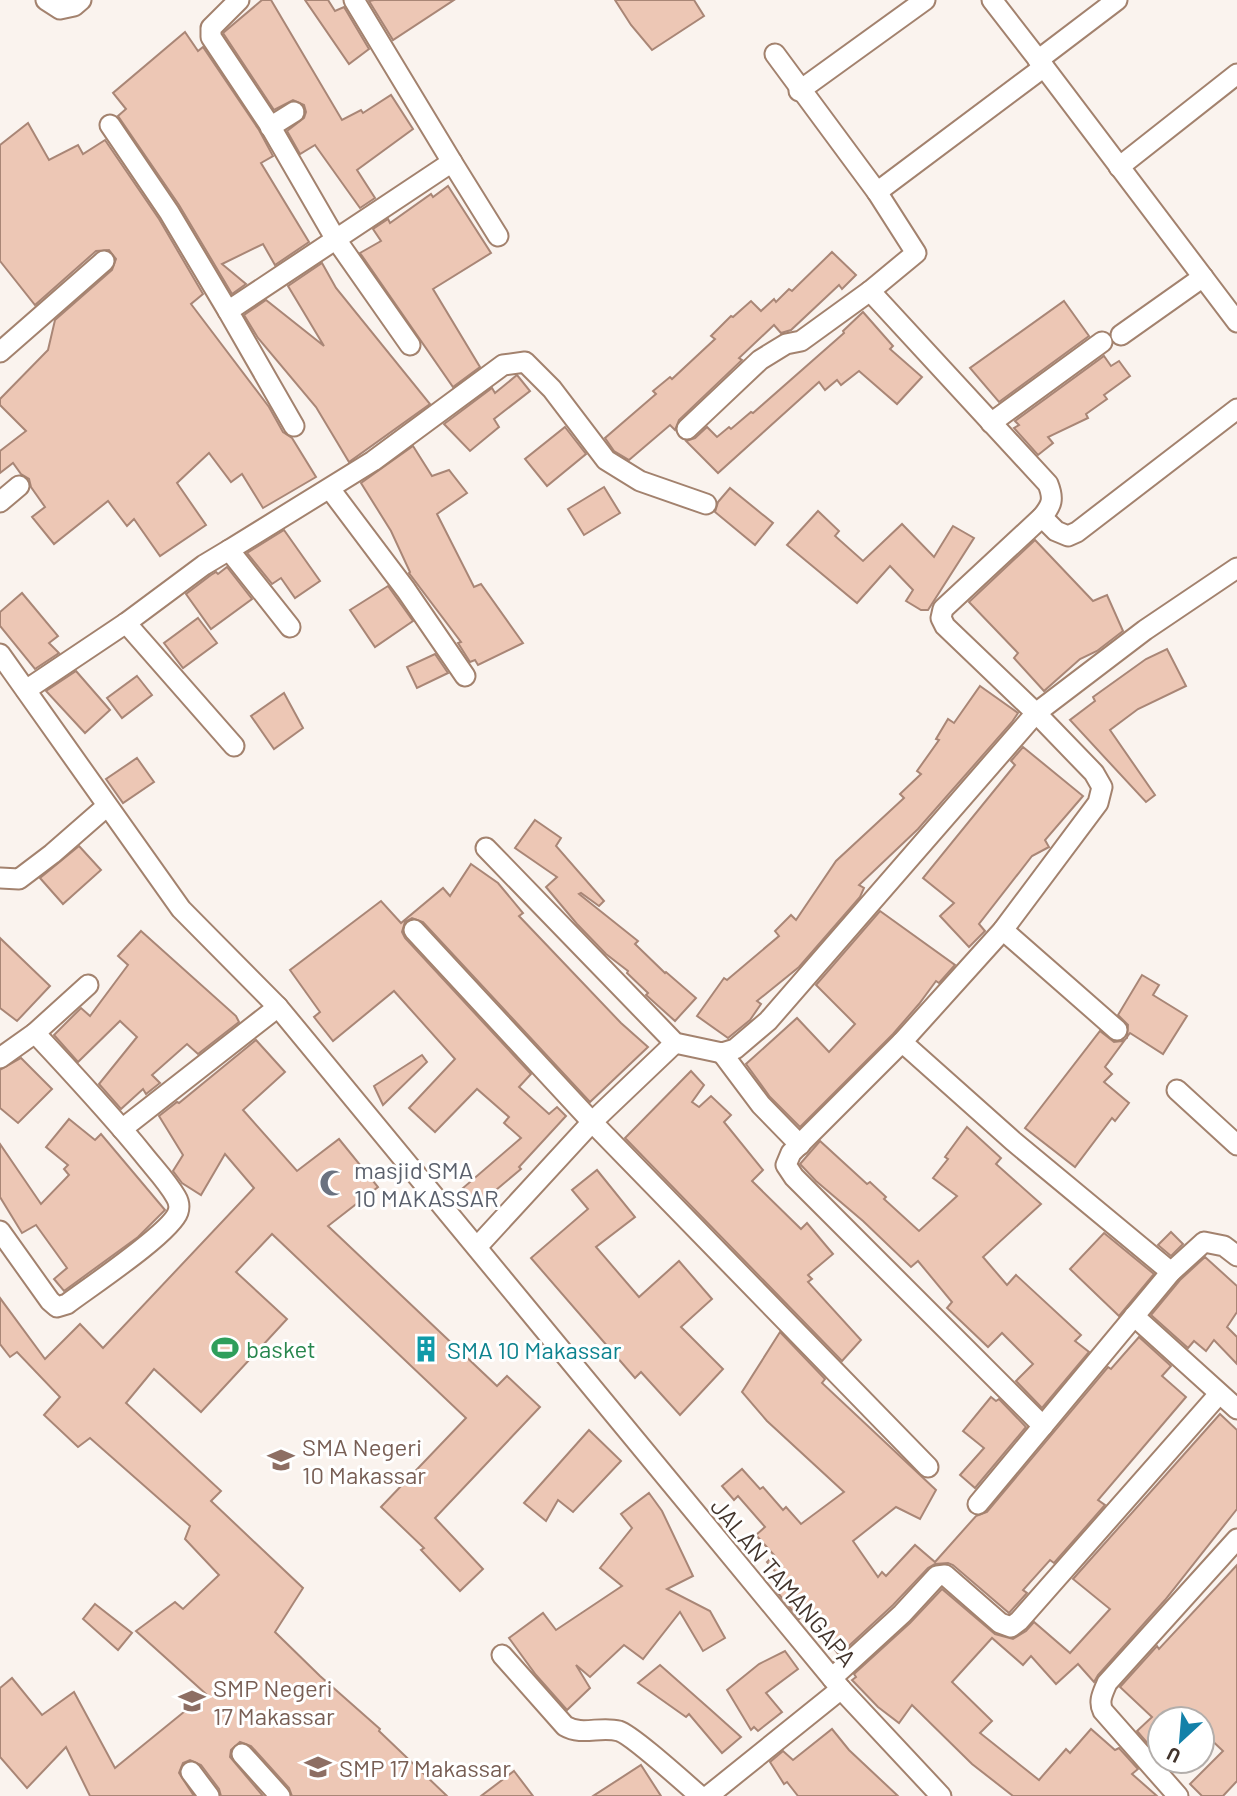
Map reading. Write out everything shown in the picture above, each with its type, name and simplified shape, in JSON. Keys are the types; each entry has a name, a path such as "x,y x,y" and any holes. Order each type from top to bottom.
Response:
{"street":[{"path":"46,0 60,9 74,6 81,0"},
{"path":"239,0 209,33 270,127 335,238 410,345"},
{"path":"354,0 498,236"},
{"path":"799,91 925,0"},
{"path":"992,0 1237,322"},
{"path":"877,192 1041,64 1117,0"},
{"path":"687,429 760,360 786,344 801,341 870,291 916,253 877,192 799,91 775,54"},
{"path":"1119,167 1237,74"},
{"path":"270,127 293,112"},
{"path":"110,125 169,212 294,426"},
{"path":"228,311 452,162"},
{"path":"0,352 104,261"},
{"path":"1121,335 1203,277"},
{"path":"870,291 1048,484 1053,498 1050,508 943,608 941,618 945,626 1094,773 1102,787 1098,803 1003,930 902,1042 787,1158 787,1170 1043,1426"},
{"path":"990,423 1102,341"},
{"path":"26,690 126,623 204,565 330,489 429,422 503,365 525,362 552,389 606,460 639,481 706,504"},
{"path":"1042,517 1056,531 1068,536 1077,532 1237,409"},
{"path":"0,502 19,486"},
{"path":"330,489 466,676"},
{"path":"229,550 290,627"},
{"path":"486,848 676,1043 722,1053 735,1049 768,1021 1036,713 1145,630 1237,568"},
{"path":"126,623 234,746"},
{"name":"JALAN TAMANGAPA","path":"0,654 181,909 278,1007 837,1684 941,1796"},
{"path":"0,878 19,879 107,806"},
{"path":"414,930 592,1122 928,1467"},
{"path":"1003,930 1117,1030"},
{"path":"0,1058 35,1033 88,985"},
{"path":"122,1129 278,1007"},
{"path":"0,1231 57,1307 66,1304 137,1252 167,1226 180,1208 169,1187 122,1129 35,1033"},
{"path":"902,1042 1013,1141 1171,1272"},
{"path":"477,1247 592,1122 676,1043"},
{"path":"722,1053 761,1105 800,1145"},
{"path":"1177,1090 1237,1144"},
{"path":"978,1504 1171,1272 1205,1241 1224,1246 1237,1256"},
{"path":"1134,1316 1237,1409"},
{"path":"708,1796 837,1684 937,1576 945,1575 1000,1623 1012,1627 1019,1622 1219,1394"},
{"path":"1178,1796 1103,1711 1101,1695 1107,1683 1237,1539"},
{"path":"502,1655 565,1726 581,1732 622,1732 700,1796"},
{"path":"242,1754 280,1796"},
{"path":"191,1772 209,1796"}],"building":[{"path":"262,0 271,0 342,120 361,110 363,113 391,95 413,129 357,170 375,198 360,208 315,145 300,154 287,131 304,118 304,105 293,100 274,110 223,33"},
{"path":"305,0 328,0 335,11 344,7 369,49 349,64"},
{"path":"454,0 393,40 369,1"},
{"path":"615,0 694,0 704,16 652,50"},
{"path":"185,32 198,51 203,47 259,130 273,156 261,163 309,242 275,265 263,244 222,264 246,284 232,294 179,205 118,116 126,109 113,93"},
{"path":"28,123 49,160 78,145 83,154 105,140 159,219 203,294 191,304 269,407 283,432 292,438 316,477 263,508 242,474 231,482 209,453 177,483 206,525 160,556 134,519 127,526 108,501 54,544 32,517 45,507 31,487 29,479 21,474 13,463 0,473 0,451 26,431 0,405 0,399 48,350 55,320 112,270 116,259 109,250 96,251 35,305 0,261 0,145"},
{"path":"448,186 491,253 433,289 480,367 453,387 360,253 381,241 373,229 388,219 390,223 431,194 433,197"},
{"path":"832,252 856,275 842,289 839,285 791,330 781,333 774,325 739,358 742,360 679,420 675,430 670,425 629,460 614,451 605,438 656,394 653,391 670,377 672,379 715,339 711,336 731,316 751,301 761,311 774,299 776,302 789,289 792,291"},
{"path":"322,263 336,288 430,404 349,462 316,407 258,338 244,315 266,300 324,346 288,286"},
{"path":"1064,301 1089,336 999,402 970,368"},
{"path":"863,312 893,346 890,349 922,377 897,404 859,371 841,385 837,380 825,390 819,382 718,473 686,441 695,438 707,427 717,437 753,413 844,333"},
{"path":"1104,356 1111,366 1119,361 1130,376 1104,395 1107,399 1086,414 1088,418 1048,437 1053,443 1038,455 1014,428 1019,425 1015,421"},
{"path":"517,375 530,391 494,419 499,427 470,451 444,424 492,388 495,393"},
{"path":"565,427 586,454 547,486 525,459"},
{"path":"413,446 432,476 449,470 467,493 437,514 474,587 481,584 523,643 478,665 475,660 470,662 458,643 461,642 409,573 391,531 361,483"},
{"path":"604,487 620,513 584,535 568,509"},
{"path":"730,488 773,523 755,545 715,512 718,502"},
{"path":"818,511 839,531 835,536 863,561 902,524 934,557 953,526 974,538 928,610 921,610 906,601 913,590 890,566 857,603 787,545"},
{"path":"284,530 320,581 295,598 281,578 272,584 247,553"},
{"path":"1035,540 1093,601 1107,595 1123,631 1097,651 1080,659 1044,691 1014,658 1018,653 969,602"},
{"path":"227,567 252,599 211,629 186,594 211,575 216,572 218,574"},
{"path":"388,586 413,621 375,647 350,610"},
{"path":"22,593 58,636 49,643 59,653 35,669 0,626 0,612"},
{"path":"198,618 217,643 183,668 164,643"},
{"path":"1167,649 1186,686 1138,709 1110,730 1155,795 1146,802 1070,720 1095,701 1093,697 1146,659"},
{"path":"435,654 448,673 417,688 407,667"},
{"path":"76,671 110,710 85,733 46,691"},
{"path":"137,676 152,695 122,718 107,698"},
{"path":"980,686 1018,713 1012,722 918,829 859,885 864,888 860,897 799,967 757,1001 761,1004 750,1020 728,1038 697,1016 724,978 727,980 779,936 775,931 791,915 796,920 836,861 904,798 900,794 921,774 917,771 939,740 936,739 948,719 954,723"},
{"path":"284,693 303,728 274,749 251,716"},
{"path":"1023,747 1083,796 1045,840 1049,847 1032,856 979,924 985,931 969,947 940,916 954,903 923,878 1015,765 1011,761"},
{"path":"137,758 154,782 123,803 106,779"},
{"path":"535,820 561,838 556,846 604,901 599,906 579,894 638,941 635,944 696,998 675,1021 646,995 648,993 628,971 606,954 577,924 546,887 557,877 515,848"},
{"path":"79,846 101,870 63,904 40,878"},
{"path":"471,864 498,883 523,913 519,916 621,1023 648,1047 590,1102 423,922 412,918 405,922 402,932 405,938 531,1074 519,1087 549,1114 557,1107 566,1116 519,1167 521,1169 478,1205 463,1188 521,1138 504,1123 509,1117 477,1089 435,1132 409,1108 455,1059 394,991 333,1041 314,1017 320,1012 290,970 381,901 401,923 443,888 450,896"},
{"path":"880,911 955,965 939,983 936,981 893,1034 800,1127 770,1097 746,1064 797,1018 829,1052 855,1024 816,985"},
{"path":"141,931 236,1016 239,1022 198,1054 187,1044 152,1075 160,1083 146,1094 143,1089 121,1109 99,1084 137,1037 120,1021 78,1062 54,1035 81,1008 90,1016 128,965 118,956"},
{"path":"0,938 50,986 17,1021 0,1008"},
{"path":"1142,975 1159,985 1153,995 1187,1016 1163,1054 1130,1033 1127,1037 1128,1025 1118,1015"},
{"path":"1100,1031 1114,1042 1126,1039 1105,1067 1112,1074 1104,1082 1129,1103 1115,1121 1112,1118 1075,1167 1025,1128"},
{"path":"256,1040 285,1072 243,1110 297,1171 339,1139 378,1187 328,1226 497,1386 507,1376 540,1407 435,1518 483,1569 460,1591 421,1550 424,1548 381,1507 466,1418 272,1234 236,1272 287,1319 201,1412 154,1369 126,1403 221,1491 211,1501 303,1588 275,1632 380,1729 379,1731 447,1796 292,1796 289,1788 251,1746 240,1742 231,1750 230,1757 263,1796 221,1796 219,1789 201,1765 190,1760 183,1763 179,1773 194,1796 90,1796 66,1747 27,1788 0,1757 0,1688 12,1678 42,1715 74,1692 115,1768 206,1694 136,1631 175,1602 183,1609 219,1575 185,1539 190,1526 90,1438 78,1447 44,1415 60,1397 17,1352 10,1357 0,1344 0,1298 45,1359 80,1324 103,1348 254,1188 225,1154 201,1195 182,1183 173,1171 183,1155 159,1116 179,1103"},
{"path":"422,1055 427,1062 383,1105 374,1086"},
{"path":"21,1058 52,1089 18,1123 0,1108 0,1070"},
{"path":"691,1071 704,1085 692,1102 699,1107 711,1096 731,1115 724,1122 763,1170 752,1181 801,1229 807,1223 833,1254 808,1275 812,1279 808,1282 861,1340 842,1361 625,1138"},
{"path":"69,1119 95,1140 101,1134 165,1210 138,1237 64,1291 54,1279 67,1268 36,1225 22,1233 0,1197 0,1144 41,1204 69,1175 64,1169 68,1165 46,1147"},
{"path":"967,1127 1001,1158 996,1164 1041,1204 983,1257 1007,1285 1016,1275 1081,1335 1075,1341 1089,1352 1042,1408 1016,1381 1033,1364 1002,1333 988,1347 947,1308 952,1302 918,1261 911,1267 800,1164 820,1141 867,1184 870,1182 886,1197 884,1199 919,1231 957,1196 933,1178"},
{"path":"597,1170 635,1217 596,1247 639,1297 679,1261 712,1299 681,1327 723,1369 680,1415 641,1372 635,1378 531,1258 588,1209 572,1190"},
{"path":"1171,1232 1183,1244 1171,1256 1158,1245"},
{"path":"1104,1233 1154,1274 1119,1316 1070,1269"},
{"path":"1205,1257 1237,1286 1237,1312 1227,1327 1237,1337 1237,1364 1214,1340 1206,1351 1194,1341 1188,1348 1151,1315 1180,1280"},
{"path":"780,1332 825,1379 822,1383 936,1490 920,1519 896,1507 853,1541 878,1577 882,1572 886,1576 915,1545 935,1562 976,1516 987,1512 1108,1367 1111,1369 1139,1337 1171,1366 1162,1376 1186,1397 1098,1500 1105,1505 1054,1563 1050,1560 1023,1590 1027,1593 1009,1613 953,1565 935,1564 839,1655 806,1613 799,1619 777,1592 787,1585 767,1562 774,1555 756,1535 765,1527 738,1496 734,1500 722,1486 742,1469 760,1489 763,1487 783,1510 786,1507 801,1524 844,1492 767,1421 742,1392"},
{"path":"991,1397 996,1401 999,1399 1026,1427 975,1488 960,1475 984,1448 963,1431"},
{"path":"1220,1414 1237,1430 1237,1509 1165,1600 1094,1682 1078,1664 1056,1684 1031,1656 1023,1665 992,1638 952,1682 992,1721 980,1733 1039,1780 1066,1749 1070,1753 1091,1729 1115,1750 1119,1748 1138,1769 1132,1774 1157,1796 1013,1796 972,1764 912,1705 899,1723 878,1707 852,1680 856,1677 854,1674 910,1623 942,1589 995,1634 1013,1639 1034,1622 1070,1653 1110,1609 1073,1579"},
{"path":"589,1430 621,1461 573,1512 558,1500 546,1521 524,1503"},
{"path":"649,1493 662,1511 693,1576 667,1589 710,1611 725,1638 703,1651 680,1612 643,1659 624,1645 590,1677 576,1665 590,1688 567,1710 536,1675 509,1638 543,1613 556,1630 622,1586 600,1568 632,1528 621,1514"},
{"path":"1237,1565 1237,1781 1223,1796 1202,1796 1190,1784 1199,1775 1216,1775 1216,1758 1223,1751 1216,1744 1216,1705 1146,1705 1146,1711 1120,1687 1157,1646 1159,1649"},
{"path":"95,1604 132,1633 118,1650 83,1619"},
{"path":"785,1651 798,1669 766,1693 782,1712 758,1731 754,1727 751,1730 727,1690 759,1664"},
{"path":"660,1665 741,1737 722,1753 689,1714 686,1717 638,1683"},
{"path":"1146,1723 1146,1742 1137,1731"},
{"path":"832,1729 849,1750 898,1796 798,1796 787,1782 784,1784 770,1762 783,1751 793,1760"},
{"path":"641,1765 661,1796 593,1796"},
{"path":"514,1771 533,1796 481,1796"}],"place":[{"name":"masjid SMA 10 MAKASSAR","path":"333,1183"},
{"name":"basket","path":"225,1348"},
{"name":"SMA 10 Makassar","path":"426,1349"},
{"name":"SMA Negeri 10 Makassar","path":"281,1460"},
{"name":"SMP Negeri 17 Makassar","path":"192,1701"},
{"name":"SMP 17 Makassar","path":"318,1767"}]}
